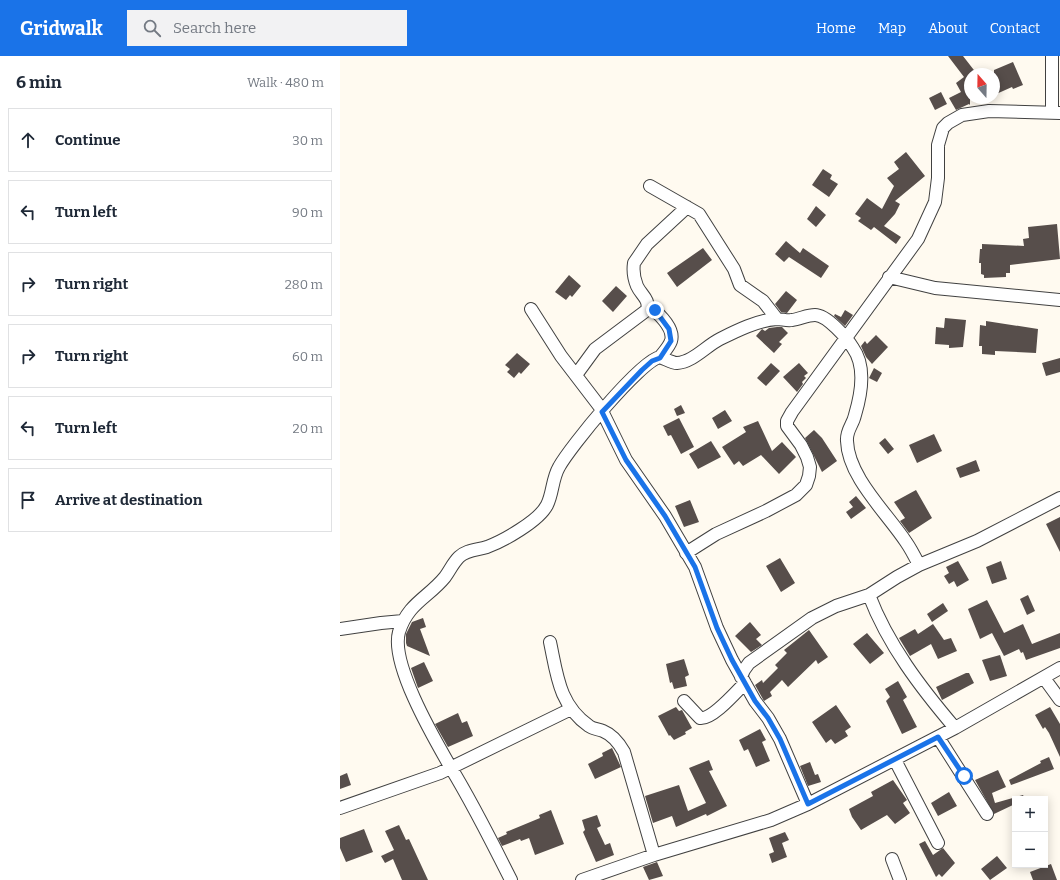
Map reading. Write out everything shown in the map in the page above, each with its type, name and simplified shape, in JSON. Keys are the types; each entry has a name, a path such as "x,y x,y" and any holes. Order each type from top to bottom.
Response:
{"street":[{"path":"686,553 716,534 766,511 796,495 806,485 810,476 808,462 801,445 787,426 787,421 889,277 918,239 935,202 938,178 938,145 943,128 948,123 966,114 989,111 1056,113 1052,56"},
{"path":"650,186 687,207 704,220 734,269 742,288 763,300 777,319"},
{"path":"660,358 671,341 671,335 660,316 648,305 637,286 634,263 647,244 687,207"},
{"path":"889,277 935,288 1060,300"},
{"path":"576,375 595,349 647,310 648,305"},
{"path":"531,309 546,335 602,412 626,460 665,516 700,578 717,628 743,680 780,739 808,804"},
{"path":"511,880 452,768 425,723 409,683 399,652 399,634 405,616 416,603 432,591 462,554 492,545 527,524 546,507 558,469 574,445 602,412 652,361 660,358 674,362 682,362 732,333 748,326 777,319 792,320 819,315 847,338 858,355 862,371 855,416 847,433 847,446 850,455 870,495 906,541 919,565"},
{"path":"684,701 700,718 706,718 720,707 743,680 744,670 749,662 798,626 836,606 869,595 896,577 919,565 977,541 1060,498"},
{"path":"869,595 900,656 925,693 954,728"},
{"path":"340,629 382,622 403,621"},
{"path":"550,642 556,672 565,702 590,727 604,731 620,744 624,752 654,855"},
{"path":"582,880 654,855 771,820 808,804 938,737 1060,668"},
{"path":"1044,678 1060,700"},
{"path":"340,808 452,768 571,709"},
{"path":"938,737 987,814"},
{"path":"895,760 938,843"},
{"path":"892,858 900,880"}],"building":[{"path":"948,56 963,56 972,68 964,68 964,77"},
{"path":"1013,62 1023,85 1013,89 1012,87 1000,92 1000,68 999,68"},
{"path":"964,77 964,104 969,104 956,110 949,98 961,92 956,83"},
{"path":"941,92 947,104 935,110 929,98"},
{"path":"906,152 925,176 895,201 900,204 895,214 884,226 901,237 896,244 874,227 871,230 858,221 861,218 855,214 867,198 882,209 894,186 887,178 899,169 894,162"},
{"path":"823,169 832,175 830,179 838,184 829,197 812,185"},
{"path":"816,206 826,215 816,227 807,219"},
{"path":"1057,224 1060,259 1010,265 1010,273 1006,273 1006,277 984,278 984,275 981,274 981,263 979,263 982,244 1024,246 1023,239 1029,238 1028,227"},
{"path":"786,241 800,253 803,248 829,266 821,278 789,257 784,262 775,254"},
{"path":"703,248 712,260 677,287 667,273"},
{"path":"569,275 581,286 572,297 570,295 566,300 555,292"},
{"path":"616,286 627,296 613,312 602,301"},
{"path":"786,291 797,300 787,313 781,312 775,304"},
{"path":"845,310 853,315 845,326 834,316 835,314 841,317"},
{"path":"945,318 966,320 963,347 949,348 949,345 935,344 936,327 944,328"},
{"path":"986,321 1038,329 1036,353 995,351 995,355 982,354 982,346 979,346 980,325 986,326"},
{"path":"782,327 788,333 779,342 782,344 774,353 756,336 762,329 765,331 769,328"},
{"path":"876,335 888,347 872,364 866,357 861,346 865,341 867,344"},
{"path":"517,353 530,364 521,374 519,372 514,378 507,372 510,369 505,365"},
{"path":"1060,358 1060,372 1046,376 1042,363"},
{"path":"771,363 780,371 766,386 757,378"},
{"path":"799,363 808,373 804,376 806,378 802,382 803,384 797,392 783,377"},
{"path":"874,368 882,373 877,382 869,378"},
{"path":"681,405 685,413 677,416 674,409"},
{"path":"725,410 732,421 718,429 712,418"},
{"path":"679,418 694,447 681,454 671,435 668,436 663,426"},
{"path":"758,421 772,451 782,442 796,457 779,474 761,455 743,466 739,461 734,465 722,447 746,432 743,427"},
{"path":"814,430 822,438 837,461 822,472 805,438"},
{"path":"934,434 942,451 917,463 909,445"},
{"path":"885,438 894,449 888,454 879,443"},
{"path":"711,441 721,457 698,469 689,454"},
{"path":"976,460 980,471 960,478 956,468"},
{"path":"916,490 932,518 909,533 900,521 905,518 894,502"},
{"path":"856,496 866,508 851,519 846,512 853,507 849,502"},
{"path":"690,500 699,522 684,527 675,506"},
{"path":"1060,517 1060,552 1046,524"},
{"path":"780,558 795,583 781,592 766,566"},
{"path":"958,561 969,580 957,587 954,581 949,584 944,576 949,573 946,567"},
{"path":"1001,561 1007,579 992,584 986,567"},
{"path":"1028,595 1035,611 1027,615 1020,599"},
{"path":"987,600 1004,633 1023,624 1032,644 1060,633 1060,648 1026,660 1023,652 1021,653 1019,649 1004,656 992,633 980,639 968,609"},
{"path":"943,603 948,611 932,622 927,614"},
{"path":"423,618 426,627 420,629 430,656 407,646 406,643 406,634 412,622"},
{"path":"750,622 761,635 756,639 762,645 751,652 735,636"},
{"path":"933,624 944,640 951,638 957,651 938,659 931,644 910,656 899,638 915,629 918,634"},
{"path":"809,630 828,657 818,664 816,660 788,687 782,680 770,692 772,696 764,701 755,685 762,680 763,683 778,668 775,665 787,653 784,650"},
{"path":"867,633 884,653 870,664 853,644"},
{"path":"1000,655 1007,676 990,681 982,660"},
{"path":"684,659 689,675 685,677 687,686 674,689 672,682 670,683 666,664"},
{"path":"424,662 433,681 418,688 411,668"},
{"path":"969,673 974,683 942,700 936,687"},
{"path":"898,681 907,697 903,700 917,727 902,734 886,701 890,697 885,689"},
{"path":"836,705 851,727 845,731 848,736 835,744 831,739 826,743 812,722"},
{"path":"676,707 679,711 682,710 692,728 685,732 686,734 674,740 670,735 669,736 658,716"},
{"path":"1050,707 1060,724 1060,757 1049,733 1045,727 1043,729 1035,715"},
{"path":"458,713 462,723 467,721 473,736 448,747 435,724"},
{"path":"760,729 766,740 762,742 770,761 756,767 748,749 744,751 739,740"},
{"path":"612,748 621,767 595,779 588,764 603,756 602,753"},
{"path":"1049,757 1054,769 1011,785 1009,780 1041,763 1040,761"},
{"path":"709,760 713,770 709,771 727,806 707,816 706,814 676,827 672,816 653,823 645,796 679,785 688,811 706,803 689,768"},
{"path":"810,762 815,775 818,774 821,782 808,786 800,766"},
{"path":"998,770 1006,787 992,793 995,803 1012,798 1012,805 994,814 975,780"},
{"path":"347,773 351,785 340,789 340,776"},
{"path":"893,780 907,800 903,803 910,813 895,824 887,815 861,830 852,817 849,809 873,796 871,792"},
{"path":"949,792 957,806 938,816 931,803"},
{"path":"551,810 564,844 535,855 529,838 521,841 520,839 502,846 498,838 507,834 506,832 540,818 539,815"},
{"path":"597,815 601,826 597,828 605,845 610,843 614,855 596,862 583,832 585,830 582,820"},
{"path":"399,825 406,840 409,839 428,880 402,880 393,859 385,863 381,856 394,850 385,831"},
{"path":"364,829 373,852 346,862 340,848 340,838"},
{"path":"785,832 789,840 782,843 787,857 772,863 769,854 774,852 769,838"},
{"path":"925,841 933,855 943,848 955,863 942,877 939,874 936,877 919,844"},
{"path":"997,856 1007,868 990,880 981,869"},
{"path":"657,862 663,876 649,880 643,867"},
{"path":"1051,864 1057,880 1033,880 1030,872 1040,868 1048,868 1048,865"}],"route":[{"path":"655,310 669,329 671,341 660,358 656,358 642,370 627,384 602,412 626,460 643,487 665,516 695,567 712,616 732,660 741,678 755,701 768,718 780,739 808,804 938,737 964,776"}]}
